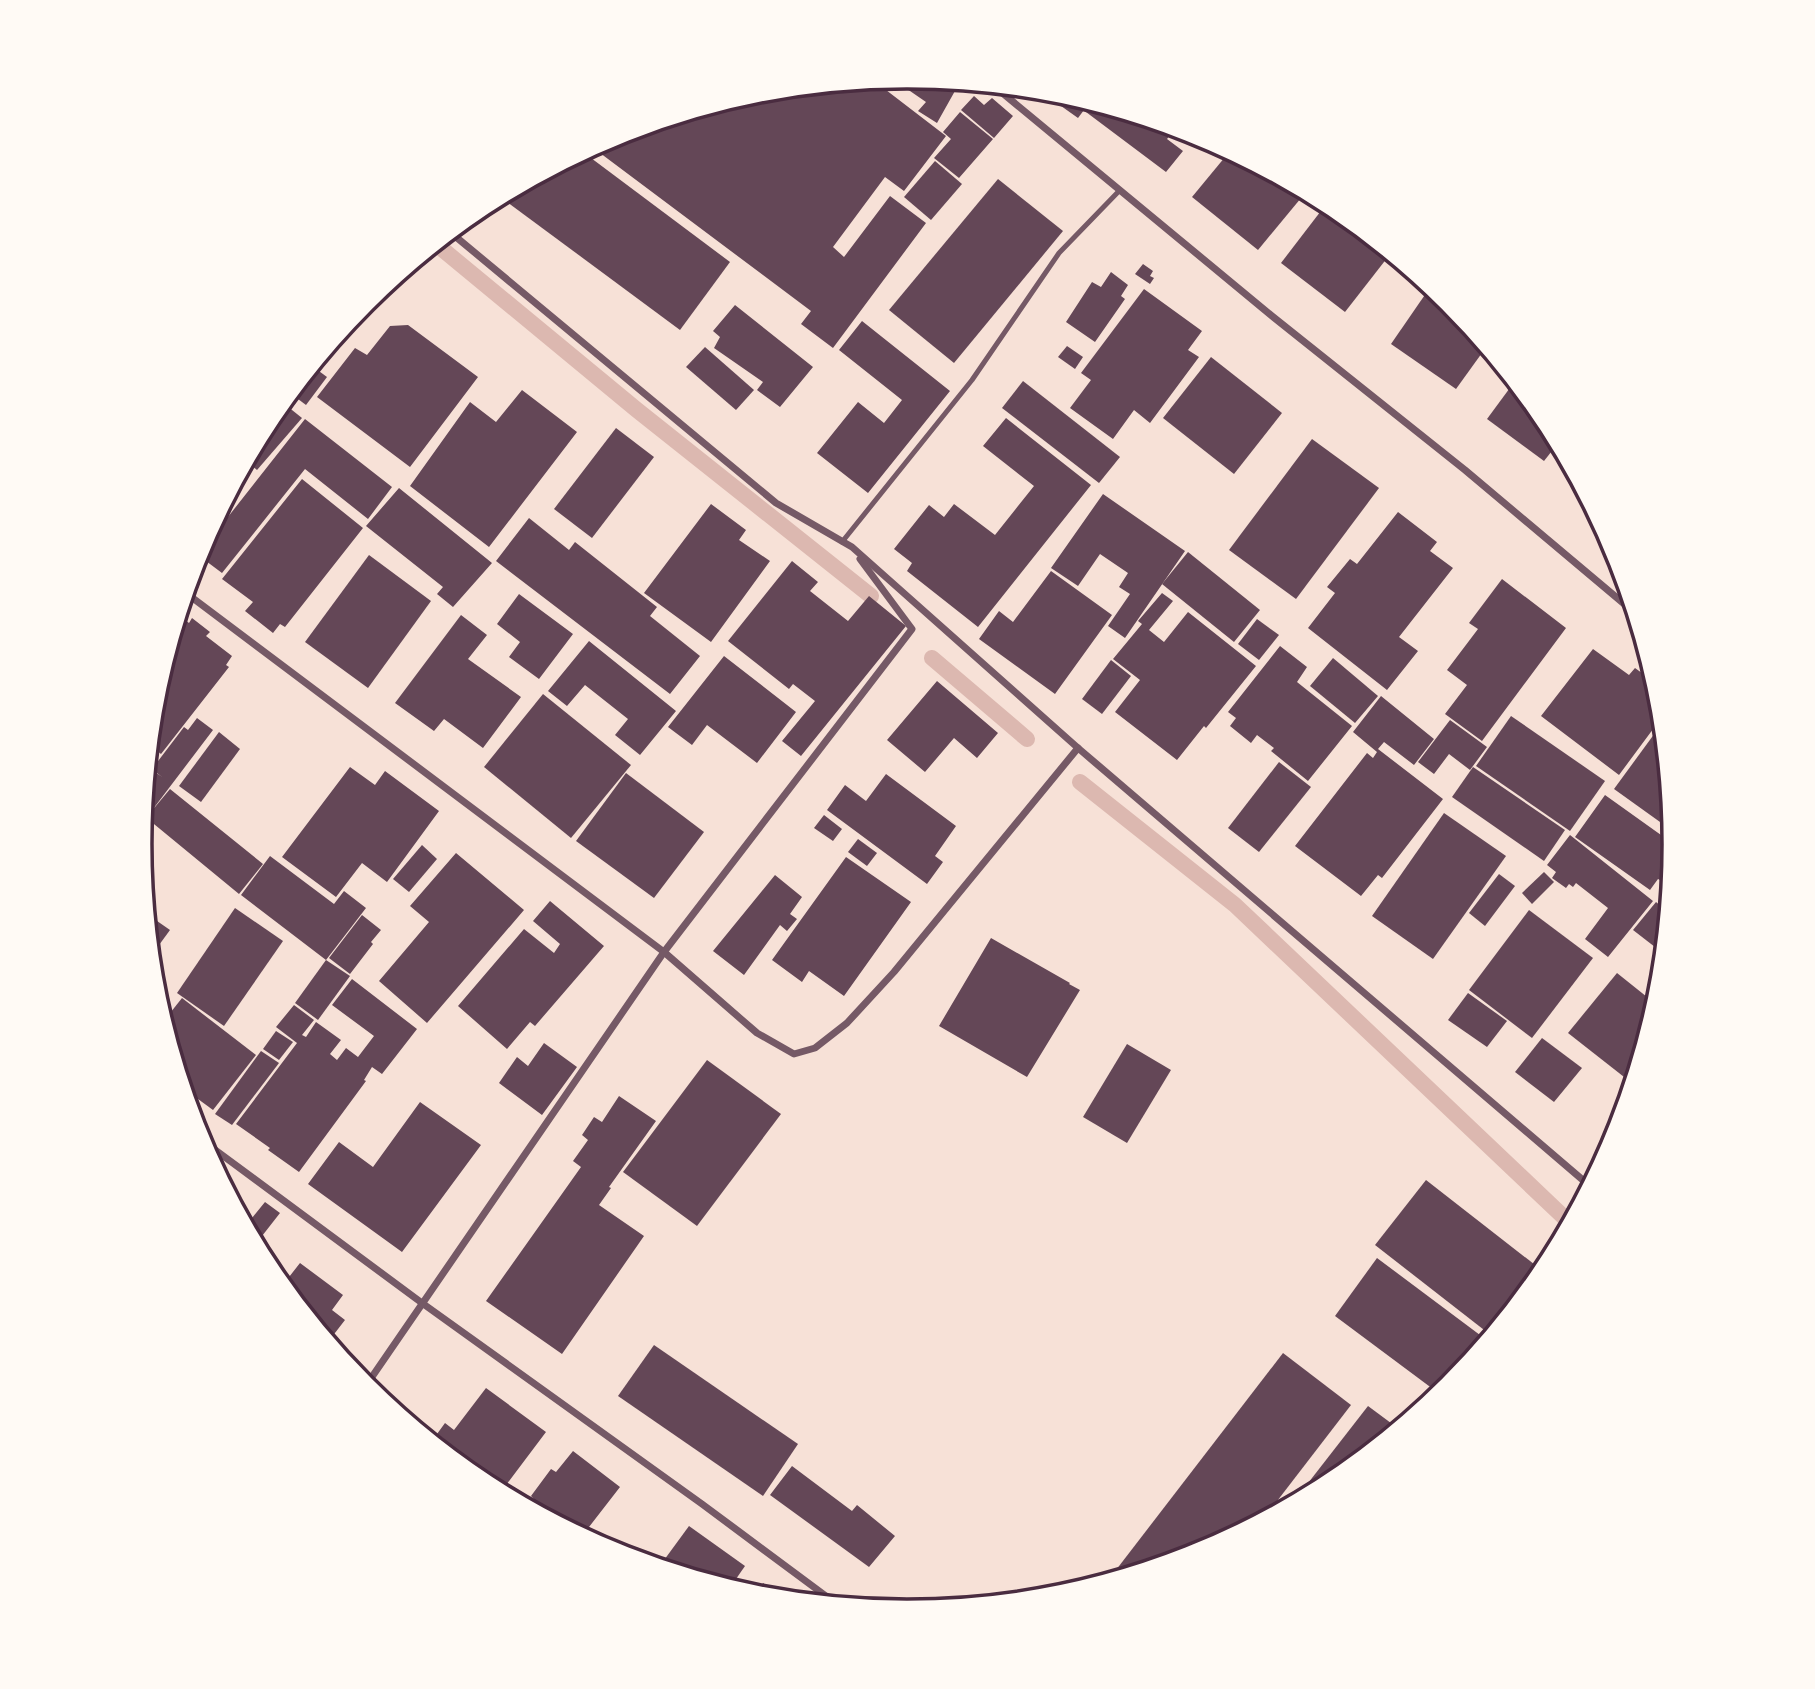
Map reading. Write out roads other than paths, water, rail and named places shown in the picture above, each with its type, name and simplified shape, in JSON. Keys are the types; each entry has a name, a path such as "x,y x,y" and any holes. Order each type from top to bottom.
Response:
{"street":[{"path":"1006,96 1623,603"},
{"path":"458,238 776,503 852,547 1078,748 1584,1181"},
{"path":"372,1377 664,952 912,629 852,547"},
{"path":"193,599 664,952 757,1032 794,1054 815,1048 847,1023 894,972 1078,748"},
{"path":"218,1152 824,1595"}],"lane":[{"path":"842,542 972,380 1059,253 1121,190"}],"waterway":[{"path":"443,249 637,410 871,596"},
{"path":"932,658 1027,739"},
{"path":"1080,782 1235,905 1564,1218"}]}
